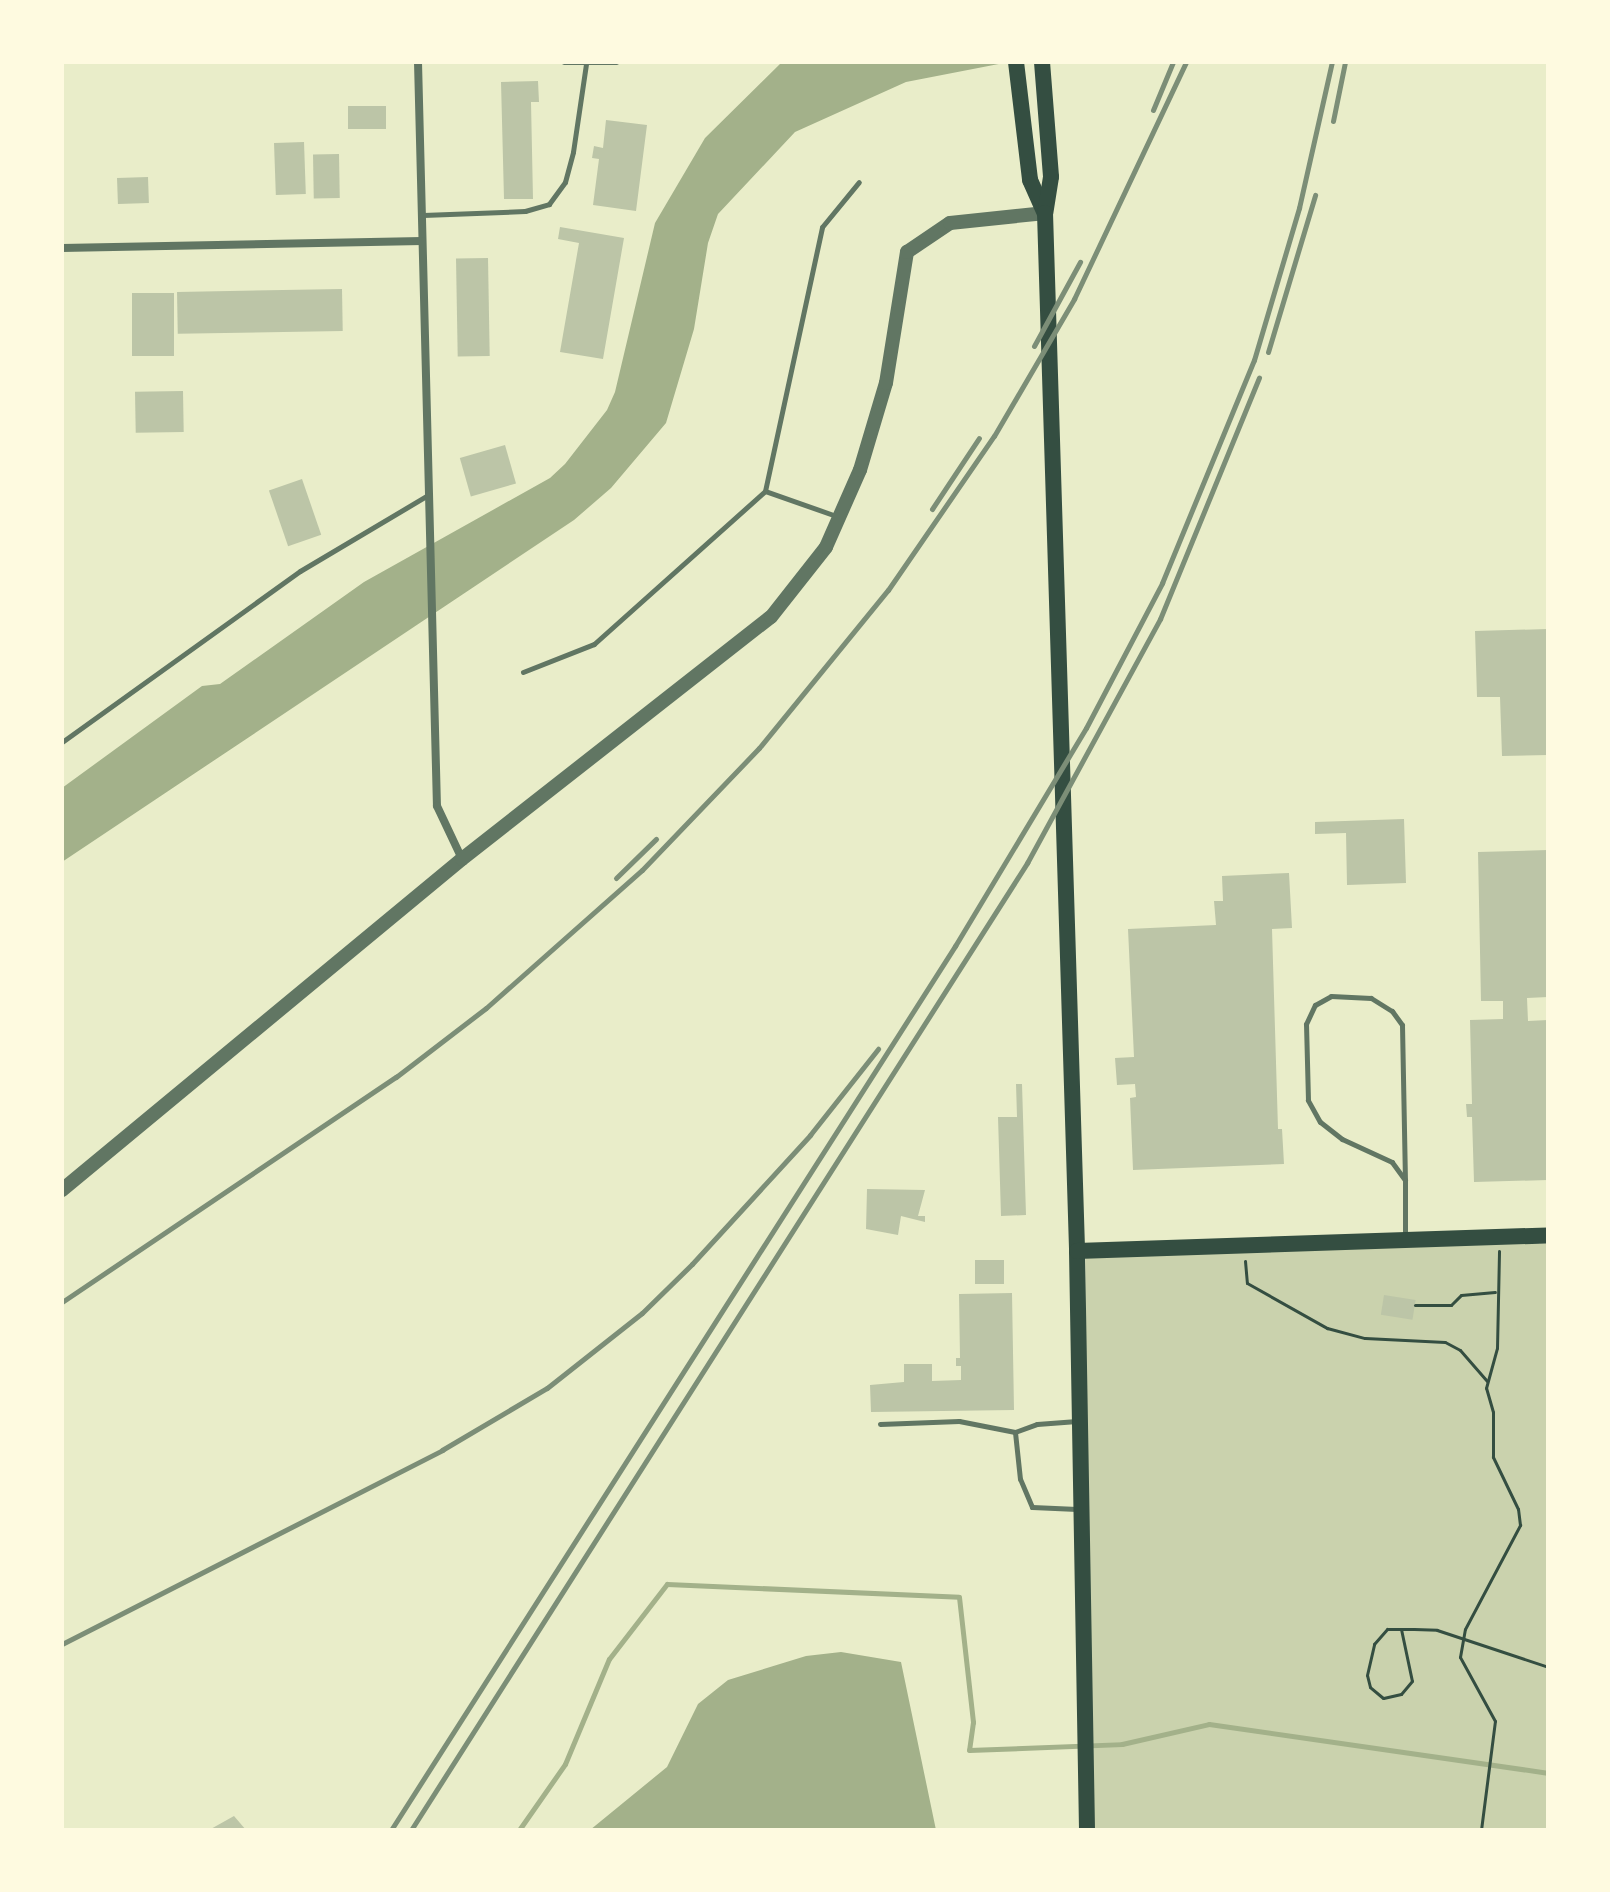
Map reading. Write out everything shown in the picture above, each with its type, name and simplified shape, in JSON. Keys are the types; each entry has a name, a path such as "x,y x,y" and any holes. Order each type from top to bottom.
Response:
{"main road":[{"path":"1016,62 1024,109 1030,180 1045,213"},
{"path":"1042,62 1051,177 1045,213 1077,1251 1087,1830"},
{"path":"1077,1251 1548,1235"}],"street":[{"path":"418,62 437,806 462,859"},
{"path":"62,1190 462,859 771,617 826,547 840,517 886,383 896,296 907,252 950,223 1045,213"},
{"path":"62,248 422,241"}],"lane":[{"path":"564,62 616,62"},
{"path":"422,215 525,211 549,204 565,182 573,152 586,64"},
{"path":"523,672 594,644 765,491 822,227 859,182"},
{"path":"765,491 840,517"},
{"path":"62,742 300,571 428,495"},
{"path":"1405,1180 1392,1162 1342,1139 1320,1122 1308,1100 1306,1024 1315,1005 1331,996 1371,998 1392,1011 1402,1025 1405,1180 1405,1240"},
{"path":"880,1424 959,1421 1015,1432 1037,1424 1080,1420"},
{"path":"1015,1432 1020,1479 1032,1507 1082,1510"}],"path":[{"path":"1481,1830 1493,1735 1492,1710 1460,1657 1464,1637 1520,1525 1518,1509 1493,1457 1493,1412 1487,1381 1497,1348 1501,1236"},
{"path":"1243,1245 1247,1283 1268,1297 1327,1328 1365,1338 1445,1342 1460,1350 1487,1381"},
{"path":"1415,1305 1451,1305 1461,1295 1497,1292"},
{"path":"1401,1629 1412,1681 1401,1694 1383,1698 1370,1687 1370,1657 1380,1634 1401,1629 1464,1637 1548,1667"}],"shaded area":[{"path":"782,62 1009,62 906,82 795,132 718,214 708,243 694,329 666,423 611,488 574,520 62,862 62,788 202,686 220,684 364,582 550,478 565,464 607,410 615,392 655,223 705,138"},
{"path":"1086,1244 1548,1244 1548,1830 1086,1830"},
{"path":"841,1652 901,1662 936,1830 590,1830 667,1767 698,1704 728,1680 806,1656"}],"building":[{"path":"538,81 539,102 531,102 533,199 504,199 501,82"},
{"path":"348,106 386,106 386,129 348,129"},
{"path":"606,120 647,125 636,211 593,205 599,159 592,158 594,146 603,148"},
{"path":"304,142 306,194 276,195 274,143"},
{"path":"313,154 339,154 340,198 314,198"},
{"path":"148,177 149,203 118,204 117,178"},
{"path":"560,227 624,238 603,359 560,352 579,243 558,239"},
{"path":"488,258 490,356 458,357 456,259"},
{"path":"342,289 343,331 178,334 177,292"},
{"path":"132,293 174,293 174,356 132,356"},
{"path":"183,391 184,432 136,433 135,392"},
{"path":"505,445 516,483 471,496 460,458"},
{"path":"302,479 321,535 288,546 269,490"},
{"path":"1548,629 1548,755 1502,756 1500,697 1477,697 1475,631"},
{"path":"1404,819 1406,883 1347,885 1346,833 1315,834 1315,822"},
{"path":"1548,850 1548,997 1527,998 1528,1021 1548,1020 1548,1180 1474,1182 1472,1117 1467,1117 1466,1104 1472,1104 1470,1020 1503,1019 1503,1001 1481,1001 1478,852"},
{"path":"1289,873 1292,928 1272,929 1278,1129 1282,1129 1284,1164 1133,1170 1130,1098 1136,1097 1135,1084 1117,1085 1115,1058 1134,1057 1128,929 1216,925 1214,901 1223,901 1222,876"},
{"path":"1016,1084 1022,1084 1026,1215 1001,1216 998,1117 1017,1117"},
{"path":"867,1189 925,1190 918,1216 925,1216 925,1222 901,1216 898,1235 866,1229"},
{"path":"975,1260 1004,1260 1004,1284 975,1284"},
{"path":"1012,1293 1014,1410 871,1412 870,1385 904,1382 904,1364 932,1364 932,1381 961,1380 961,1366 956,1366 956,1358 960,1358 959,1294"},
{"path":"1384,1295 1416,1300 1412,1320 1381,1315"},
{"path":"234,1816 246,1830 209,1830"}],"waterway":[{"path":"519,1830 565,1764 609,1659 667,1584 959,1597 973,1722 969,1750 1122,1744 1209,1724 1548,1773"}],"railway":[{"path":"1153,110 1173,62"},
{"path":"62,1302 396,1077 486,1008 642,870 759,748 888,590 994,436 1074,299 1186,62"},
{"path":"391,1830 955,946 1086,728 1162,583 1254,360 1299,208 1332,62"},
{"path":"1333,121 1345,62"},
{"path":"1268,352 1315,195"},
{"path":"1034,346 1080,262"},
{"path":"411,1830 1027,863 1160,619 1259,378"},
{"path":"932,509 979,438"},
{"path":"616,878 656,839"},
{"path":"62,1644 442,1450 547,1388 642,1313 692,1264 810,1135 878,1049"}]}
